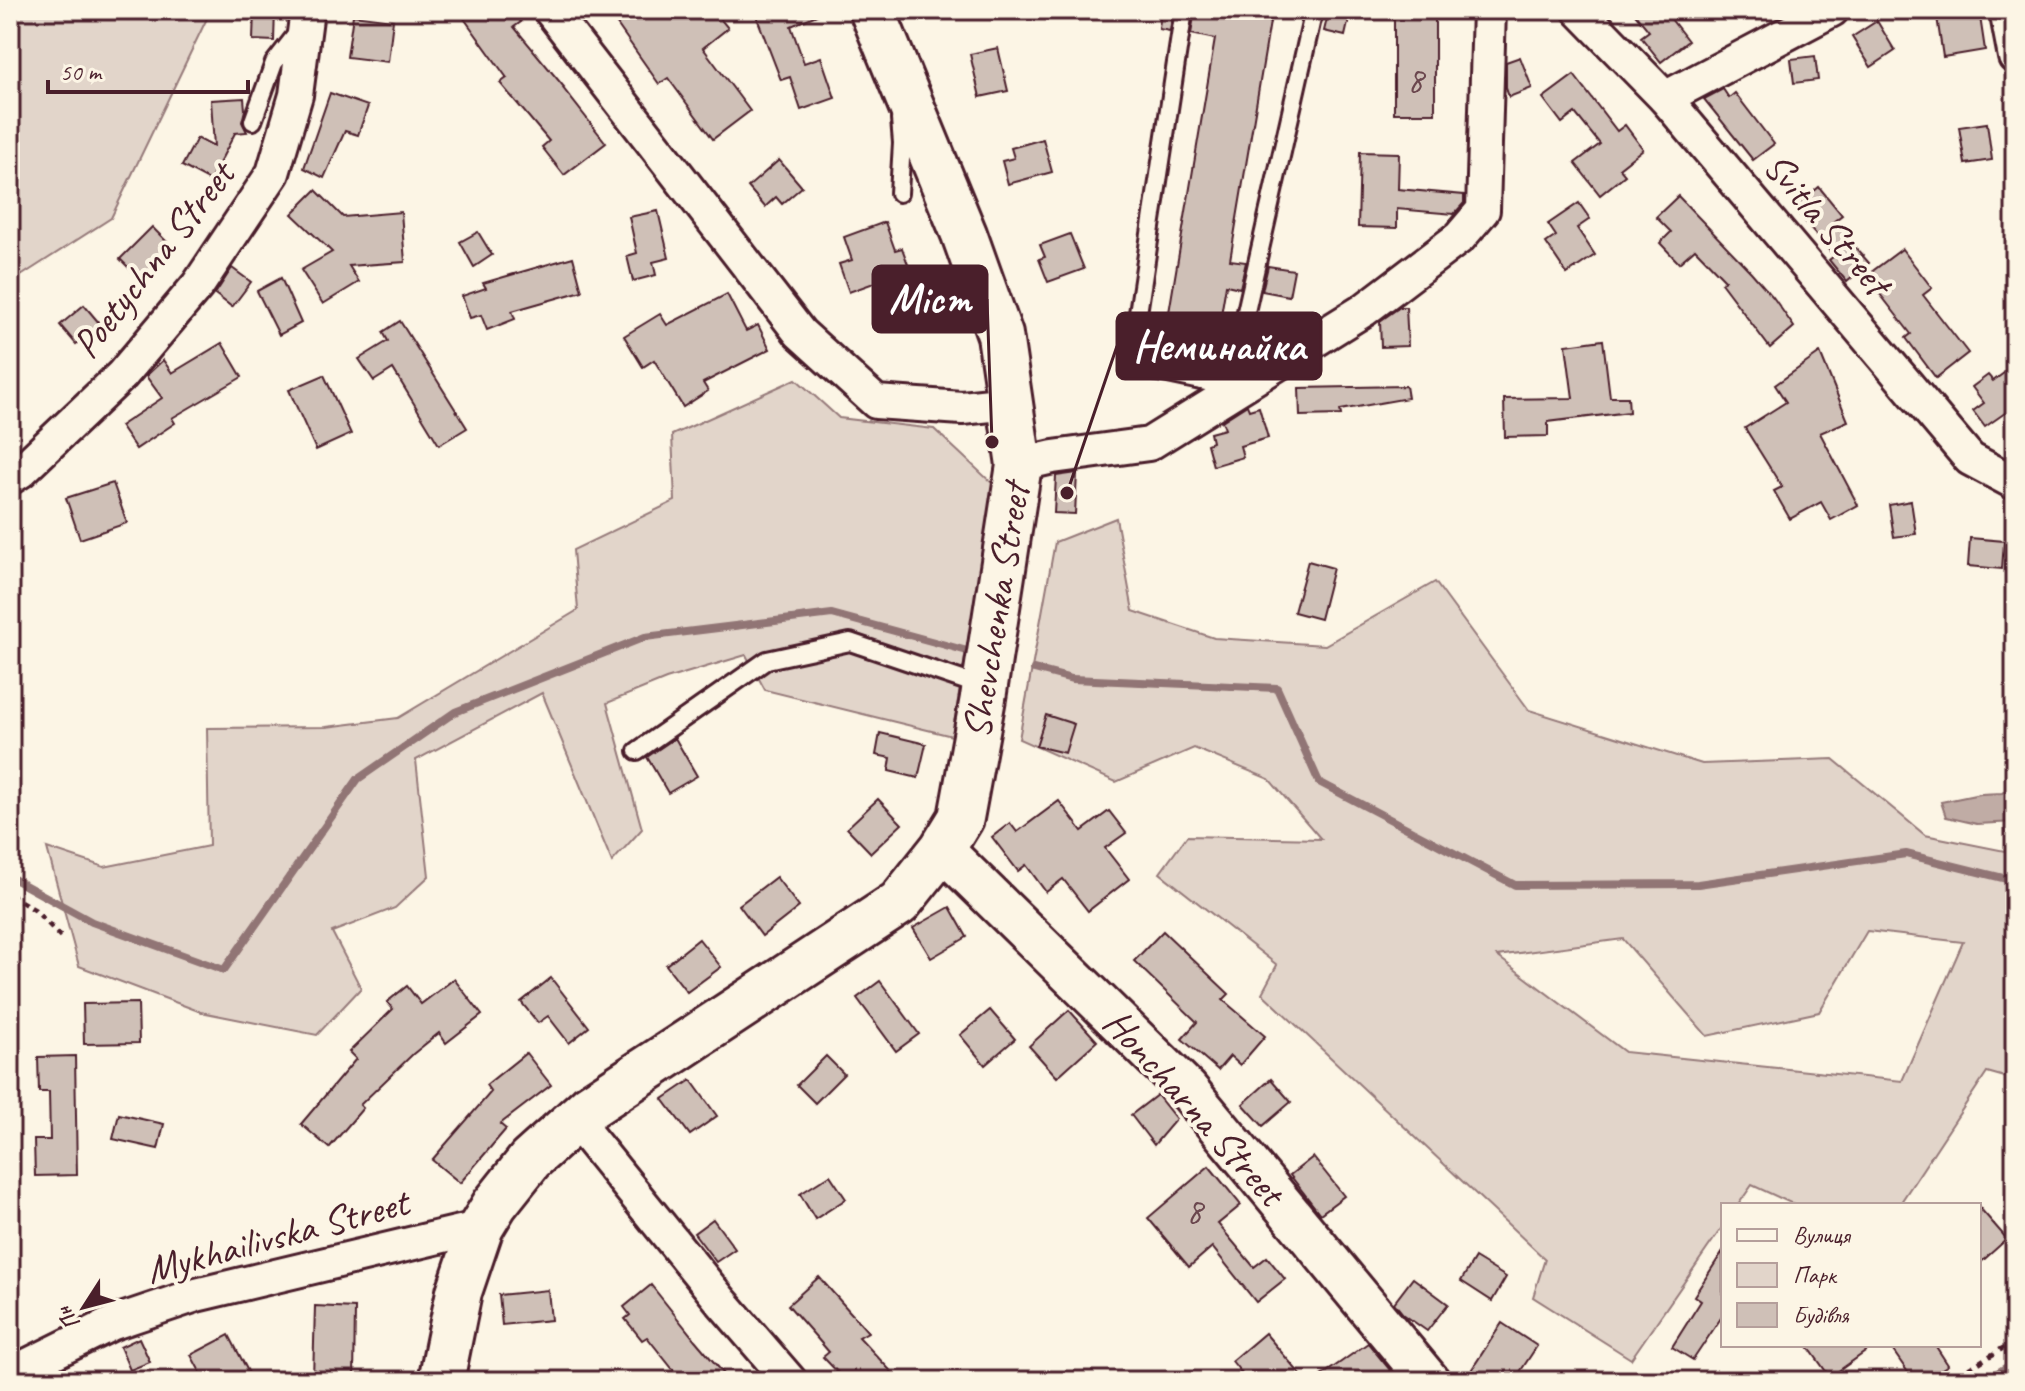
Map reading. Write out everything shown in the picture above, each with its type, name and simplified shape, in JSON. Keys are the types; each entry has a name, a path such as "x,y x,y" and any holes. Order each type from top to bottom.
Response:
{"main road":[{"name":"Shevchenka Street","path":"441,1381 459,1292 481,1227 530,1160 574,1119 746,1001 899,903 942,849 961,818 985,688 1019,465 1000,335 964,234 872,10"}],"street":[{"path":"550,10 800,333 876,402 962,408 1010,403"},
{"path":"1019,465 1053,457 1149,444 1233,388 1364,310 1460,237 1483,210 1489,10"},
{"name":"Svitla Street","path":"1579,10 1665,98 1970,459 2015,483"},
{"path":"1665,98 1832,10"},
{"path":"2006,10 2015,57"},
{"name":"Poetychna Street","path":"10,478 122,375 198,285 273,173 296,95 306,16"},
{"name":"Honcharna Street","path":"942,849 1187,1089 1429,1381"},
{"path":"574,1119 790,1381"},
{"name":"Mykhailivska Street","path":"10,1374 113,1323 196,1295 481,1227"}],"lane":[{"path":"1184,10 1130,366 1233,388 1314,10"},
{"path":"253,121 274,63 306,16"},
{"path":"897,75 902,143 899,193"},
{"path":"637,751 767,660 850,642 985,688"}],"path":[{"path":"10,895 35,910 64,940"},
{"path":"1948,1381 2015,1341"}],"green space":[{"path":"10,10 211,10 111,218 10,283"},
{"path":"796,379 839,418 934,429 994,485 952,736 765,690 746,655 666,679 607,703 642,829 612,862 542,693 416,760 429,876 395,908 332,932 361,988 317,1035 201,1012 79,966 47,848 104,867 209,846 207,728 326,727 398,718 578,610 573,550 675,501 672,435"},
{"path":"1116,518 1133,611 1214,638 1325,645 1435,582 1529,710 1702,764 1833,759 1925,835 2015,853 2015,1080 1987,1072 1900,1203 1791,1203 1752,1185 1739,1203 1721,1203 1721,1229 1631,1359 1533,1297 1545,1259 1262,993 1277,965 1160,873 1187,836 1321,839 1269,779 1194,748 1116,782 1019,739 1055,542","holes":["1867,931 1963,942 1902,1081 1625,1052 1497,956 1623,939 1707,1036 1819,1012"]}],"shaded area":[{"path":"2015,784 2015,822 1977,824 1946,817 1941,802 2002,793"}],"building":[{"path":"254,10 275,10 274,41 253,40"},
{"path":"458,10 512,10 521,22 514,27 606,143 564,175 542,147 549,141 500,83 507,78"},
{"path":"607,10 713,10 728,28 703,48 750,111 713,139 668,78 659,84"},
{"path":"754,10 828,10 791,26 804,63 821,57 835,98 801,110 790,77 781,80"},
{"path":"1161,10 1173,10 1170,31 1159,29"},
{"path":"1195,10 1272,10 1230,260 1246,262 1240,288 1226,285 1212,369 1161,360 1215,39 1191,34"},
{"path":"1329,10 1351,10 1345,36 1324,31"},
{"path":"1394,10 1435,10 1435,113 1394,113"},
{"path":"1632,10 1664,10 1688,41 1661,62 1641,37 1649,31"},
{"path":"1936,10 1979,10 1985,50 1943,57"},
{"path":"353,15 393,20 388,62 347,57"},
{"path":"1877,21 1895,51 1871,67 1852,37"},
{"path":"998,48 1008,91 980,97 970,54"},
{"path":"1815,56 1818,80 1794,83 1791,59"},
{"path":"1520,57 1532,88 1509,97 1506,62"},
{"path":"1574,75 1617,131 1625,125 1643,149 1619,168 1625,175 1600,195 1575,163 1600,144 1575,113 1562,123 1543,98"},
{"path":"1723,89 1729,98 1735,93 1774,144 1753,160 1704,99"},
{"path":"330,93 368,106 358,135 345,131 324,178 304,168"},
{"path":"244,98 242,122 247,132 235,133 210,181 182,166 197,138 214,147 211,100"},
{"path":"1987,123 1992,160 1965,164 1959,127"},
{"path":"1043,139 1052,172 1008,184 1002,161 1014,158 1011,148"},
{"path":"1360,152 1399,153 1398,189 1464,195 1464,203 1454,214 1397,209 1397,228 1358,227"},
{"path":"779,160 802,187 782,204 776,197 765,207 748,187"},
{"path":"1819,187 1842,215 1833,222 1869,263 1847,282 1829,260 1834,256 1794,208"},
{"path":"316,190 343,217 401,212 405,262 349,266 359,282 323,304 301,270 332,252 292,214"},
{"path":"1678,196 1751,272 1794,327 1770,348 1721,283 1725,280 1695,249 1679,263 1660,243 1671,232 1656,217"},
{"path":"1579,203 1590,219 1577,228 1595,255 1567,274 1546,243 1556,236 1548,224"},
{"path":"658,211 669,258 653,262 656,275 633,281 627,256 637,253 629,217"},
{"path":"885,222 895,250 902,248 910,270 849,292 839,264 852,260 844,237"},
{"path":"152,227 174,249 142,281 120,259"},
{"path":"478,232 492,255 474,267 460,242"},
{"path":"1070,234 1084,269 1048,282 1039,259 1045,257 1040,245"},
{"path":"1902,249 1932,288 1923,295 1968,353 1936,378 1906,338 1911,334 1866,276"},
{"path":"573,257 582,291 512,311 515,319 487,330 481,315 470,318 462,296 486,288 483,283"},
{"path":"1268,266 1294,270 1289,296 1262,291"},
{"path":"232,268 251,282 232,307 215,294"},
{"path":"281,278 301,323 279,335 257,291"},
{"path":"727,294 746,331 758,325 770,349 703,383 708,391 683,407 654,360 643,367 624,336 660,314 667,325"},
{"path":"84,305 100,324 76,344 60,325"},
{"path":"1400,307 1406,307 1408,346 1381,347 1380,321"},
{"path":"400,321 467,428 439,445 393,369 374,381 359,359 388,341 383,332"},
{"path":"1603,340 1610,397 1628,397 1629,412 1548,422 1548,436 1505,437 1504,399 1573,398 1566,345"},
{"path":"222,343 242,377 172,418 175,423 136,449 120,426 162,398 146,376 163,360 172,373"},
{"path":"1820,353 1848,421 1820,433 1858,505 1831,520 1821,502 1790,519 1774,491 1782,487 1745,428 1786,402 1775,385"},
{"path":"2015,365 2015,406 1985,427 1973,411 1984,403 1972,387 1988,375 1993,381"},
{"path":"324,375 351,434 316,450 289,390"},
{"path":"1406,386 1408,398 1340,410 1341,415 1300,416 1299,388"},
{"path":"1247,405 1249,410 1259,407 1268,438 1240,446 1243,457 1213,466 1207,444 1212,442 1210,433 1225,429 1222,421"},
{"path":"1077,473 1075,514 1054,513 1056,476"},
{"path":"113,483 127,523 80,539 66,498"},
{"path":"1911,501 1916,534 1894,537 1889,505"},
{"path":"1970,538 2004,541 2002,569 1968,566"},
{"path":"1308,561 1333,568 1320,619 1294,612"},
{"path":"1046,715 1074,724 1065,753 1036,746"},
{"path":"880,733 926,744 918,778 889,771 891,758 876,755"},
{"path":"675,738 697,776 668,793 647,757"},
{"path":"878,799 902,824 871,853 847,828"},
{"path":"1059,801 1082,831 1109,811 1126,833 1105,848 1129,879 1088,911 1063,879 1046,892 1026,865 1018,871 992,837 1010,823 1017,832"},
{"path":"776,877 799,907 762,936 739,905"},
{"path":"950,907 967,937 931,958 913,928"},
{"path":"1163,931 1229,994 1223,1000 1265,1036 1240,1065 1230,1056 1218,1070 1182,1039 1197,1022 1134,961"},
{"path":"699,939 721,967 687,992 666,965"},
{"path":"551,978 589,1027 569,1043 548,1016 538,1023 521,1002"},
{"path":"454,979 482,1015 446,1043 439,1033 413,1054 360,1105 363,1108 329,1148 301,1124 356,1059 349,1052 393,1009 387,1002 407,986 421,1004"},
{"path":"880,981 919,1034 896,1051 857,998"},
{"path":"138,1003 139,1043 84,1044 83,1004"},
{"path":"990,1010 1015,1039 985,1065 960,1035"},
{"path":"1069,1010 1097,1041 1057,1077 1029,1046"},
{"path":"526,1053 551,1085 500,1124 506,1129 460,1183 432,1160 491,1092 486,1085"},
{"path":"75,1056 77,1175 35,1176 34,1140 50,1140 49,1092 39,1092 38,1057"},
{"path":"826,1056 844,1074 815,1103 797,1085"},
{"path":"1271,1079 1291,1102 1263,1126 1243,1104"},
{"path":"691,1080 717,1116 690,1135 663,1099"},
{"path":"1157,1095 1176,1119 1154,1145 1131,1115"},
{"path":"119,1114 164,1124 158,1149 113,1139"},
{"path":"1313,1157 1344,1196 1320,1214 1290,1175"},
{"path":"1209,1166 1241,1205 1218,1224 1254,1267 1267,1257 1285,1279 1256,1302 1212,1247 1189,1267 1148,1218"},
{"path":"830,1175 846,1199 815,1219 800,1194"},
{"path":"1981,1209 2007,1239 1981,1262"},
{"path":"713,1219 735,1249 716,1262 694,1233"},
{"path":"1721,1254 1721,1318 1693,1360 1672,1347 1701,1301 1694,1296"},
{"path":"1475,1258 1506,1277 1492,1301 1461,1281"},
{"path":"819,1277 868,1332 859,1337 900,1381 846,1381 823,1357 829,1352 788,1305"},
{"path":"1413,1278 1448,1304 1427,1331 1403,1314 1394,1303"},
{"path":"651,1285 730,1381 682,1381 647,1337 642,1340 625,1319 630,1315 624,1307"},
{"path":"548,1290 551,1320 502,1325 499,1295"},
{"path":"315,1306 355,1308 354,1380 313,1379"},
{"path":"1502,1323 1537,1346 1514,1381 1490,1381 1472,1369"},
{"path":"1265,1333 1306,1381 1248,1381 1232,1361"},
{"path":"229,1335 253,1381 205,1381 191,1355"},
{"path":"139,1338 150,1362 130,1370 120,1347"},
{"path":"1368,1343 1399,1381 1314,1381"},
{"path":"1808,1347 1872,1347 1830,1377"},
{"path":"1890,1347 1936,1347 1948,1365 1924,1381 1914,1381"}],"waterway":[{"path":"10,877 92,922 224,970 358,779 455,712 645,637 832,614 971,652"},
{"path":"1034,669 1072,679 1277,688 1319,782 1515,885 1698,884 1906,854 2015,881"},
{"path":"1985,1381 2015,1362"}],"place":[{"name":"Міст","path":"992,442"},
{"name":"Неминайка","path":"1067,493"}]}
